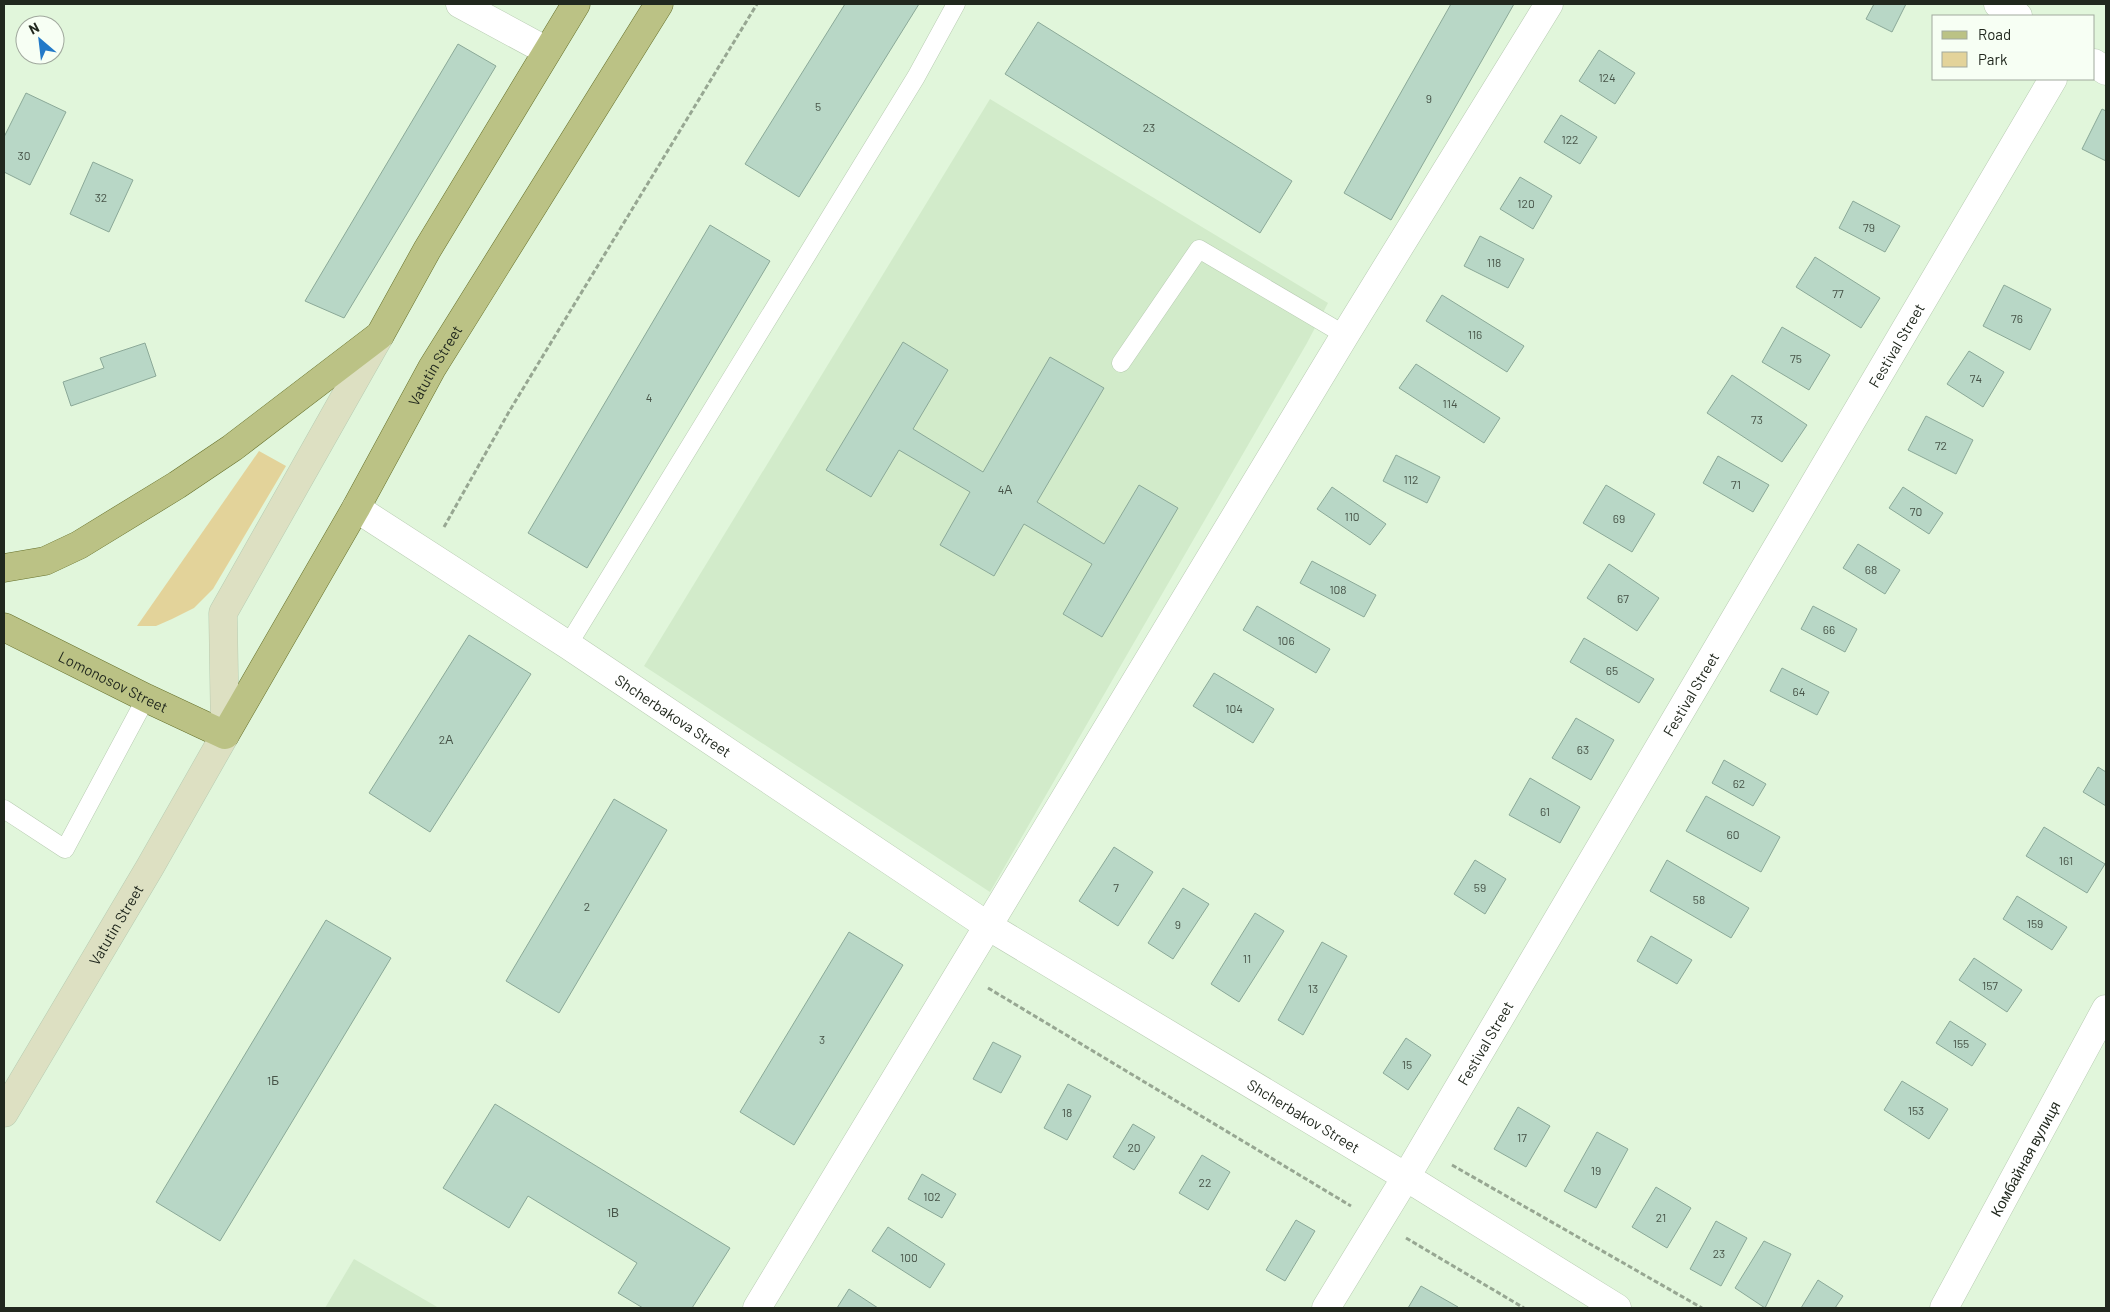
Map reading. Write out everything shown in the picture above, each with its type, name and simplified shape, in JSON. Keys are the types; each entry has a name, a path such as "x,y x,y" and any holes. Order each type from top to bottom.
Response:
{"main road":[{"path":"4,568 45,561 79,545 177,485 239,443 380,335 427,250 576,4"},
{"name":"Vatutin Street","path":"225,735 356,508 432,368 659,4"},
{"name":"Lomonosov Street","path":"4,627 225,735"}],"street":[{"path":"460,4 547,52"},
{"path":"757,1308 1346,335 1549,4"},
{"path":"1998,4 2016,15"},
{"path":"2095,64 2106,71"},
{"name":"Festival Street","path":"1326,1308 1406,1178 2052,80"},
{"path":"225,735 223,613 380,335"},
{"name":"Shcherbakova Street","path":"356,508 568,644 988,926"},
{"name":"Vatutin Street","path":"4,1113 150,867 225,735"},
{"name":"Shcherbakov Street","path":"988,926 1406,1178 1617,1308"},
{"name":"Комбайная вулиця","path":"1944,1308 2106,1009"}],"lane":[{"path":"568,644 916,77 956,4"},
{"path":"1121,363 1200,249 1346,335"},
{"path":"4,809 65,849 146,698"}],"path":[{"path":"429,554 510,410 757,4"},
{"path":"960,972 1524,1308"},
{"path":"1422,1149 1702,1308"}],"shaded area":[{"path":"990,99 1328,303 1307,343 990,892 644,666"},
{"path":"354,1259 439,1308 325,1308"}],"green space":[{"path":"259,451 286,466 213,589 194,608 172,619 156,626 137,626"}],"building":[{"path":"845,4 919,4 799,197 745,164"},
{"path":"1451,4 1514,4 1391,220 1344,193"},
{"path":"1874,4 1906,4 1892,32 1866,19"},
{"path":"1038,22 1292,181 1260,233 1005,74"},
{"path":"458,44 496,66 344,318 305,301"},
{"path":"1599,50 1635,73 1615,104 1579,81"},
{"path":"26,93 66,112 30,185 4,172 4,137"},
{"path":"2102,109 2106,111 2106,161 2082,149"},
{"path":"1561,115 1597,137 1580,164 1544,142"},
{"path":"93,162 133,180 109,232 70,214"},
{"path":"1520,177 1552,196 1533,229 1500,209"},
{"path":"1853,201 1900,226 1885,252 1839,228"},
{"path":"710,225 770,261 587,568 528,533"},
{"path":"1480,236 1524,259 1508,288 1464,266"},
{"path":"1815,257 1880,298 1861,328 1796,287"},
{"path":"2004,285 2051,309 2030,350 1983,326"},
{"path":"1442,295 1524,346 1507,372 1426,321"},
{"path":"1782,327 1830,355 1809,390 1762,362"},
{"path":"903,342 948,370 913,429 983,472 1050,357 1104,388 1037,502 1104,544 1139,485 1178,508 1102,637 1063,614 1092,564 1024,524 994,576 940,545 970,492 899,450 871,497 826,470"},
{"path":"145,343 156,376 71,406 63,382 104,368 100,358"},
{"path":"1969,351 2004,372 1983,407 1947,384"},
{"path":"1416,364 1500,418 1484,443 1399,388"},
{"path":"1732,375 1807,425 1782,462 1707,413"},
{"path":"1926,416 1973,440 1956,474 1908,450"},
{"path":"1396,455 1440,477 1427,503 1383,481"},
{"path":"1718,456 1769,485 1753,512 1703,483"},
{"path":"1606,485 1655,514 1632,552 1583,523"},
{"path":"1332,487 1386,524 1370,545 1317,509"},
{"path":"1903,487 1943,513 1929,534 1889,508"},
{"path":"1858,544 1900,570 1885,594 1843,568"},
{"path":"1312,561 1376,595 1364,617 1300,583"},
{"path":"1609,564 1659,598 1637,631 1587,598"},
{"path":"1257,606 1330,649 1316,673 1243,630"},
{"path":"1813,606 1857,629 1845,652 1801,629"},
{"path":"469,635 531,674 430,832 369,793"},
{"path":"1584,638 1654,679 1639,703 1570,662"},
{"path":"1782,668 1829,692 1817,715 1770,691"},
{"path":"1214,673 1274,709 1253,743 1193,706"},
{"path":"1576,718 1614,740 1591,780 1552,758"},
{"path":"1724,760 1766,784 1753,806 1712,783"},
{"path":"2098,767 2106,772 2106,806 2083,792"},
{"path":"1530,778 1580,807 1560,843 1509,815"},
{"path":"1706,796 1780,837 1761,872 1686,831"},
{"path":"614,799 667,830 559,1013 506,981"},
{"path":"2044,827 2105,864 2087,893 2026,856"},
{"path":"1114,847 1153,872 1118,926 1079,901"},
{"path":"1475,860 1506,879 1485,914 1454,894"},
{"path":"1667,860 1749,908 1731,938 1650,891"},
{"path":"1183,888 1209,904 1173,959 1148,943"},
{"path":"2017,896 2067,927 2052,950 2003,919"},
{"path":"1255,913 1284,931 1239,1002 1211,984"},
{"path":"326,920 391,958 220,1241 156,1202"},
{"path":"849,932 903,965 794,1145 740,1112"},
{"path":"1651,936 1692,960 1677,984 1637,961"},
{"path":"1322,942 1347,956 1303,1035 1278,1020"},
{"path":"1974,958 2022,990 2007,1012 1959,980"},
{"path":"1950,1021 1986,1044 1972,1066 1936,1043"},
{"path":"1406,1038 1431,1055 1408,1090 1383,1073"},
{"path":"993,1042 1021,1056 1001,1093 973,1079"},
{"path":"1902,1081 1948,1109 1929,1139 1884,1110"},
{"path":"1068,1084 1091,1096 1067,1140 1044,1128"},
{"path":"495,1104 730,1248 692,1308 643,1308 618,1293 637,1263 528,1196 509,1228 443,1188"},
{"path":"1518,1107 1550,1126 1526,1167 1494,1149"},
{"path":"1133,1124 1155,1137 1134,1170 1113,1157"},
{"path":"1597,1132 1628,1149 1596,1208 1564,1191"},
{"path":"1202,1155 1230,1172 1208,1210 1179,1193"},
{"path":"922,1174 956,1194 942,1218 908,1199"},
{"path":"1656,1187 1691,1208 1667,1248 1632,1227"},
{"path":"1296,1220 1315,1231 1285,1281 1266,1270"},
{"path":"1716,1221 1747,1238 1721,1286 1690,1269"},
{"path":"888,1227 945,1264 930,1288 872,1251"},
{"path":"1764,1241 1791,1254 1765,1308 1735,1288"},
{"path":"1818,1280 1843,1296 1835,1308 1801,1308"},
{"path":"1421,1286 1458,1307 1408,1308"},
{"path":"849,1289 878,1308 837,1308"}]}
